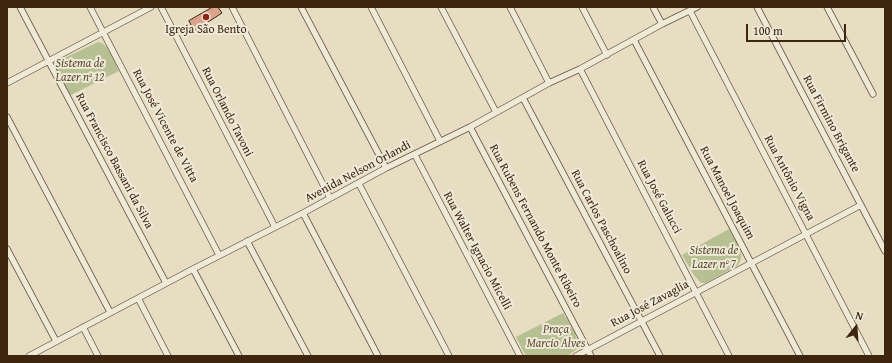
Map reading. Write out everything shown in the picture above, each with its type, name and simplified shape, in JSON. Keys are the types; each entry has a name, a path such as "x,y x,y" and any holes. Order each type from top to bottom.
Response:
{"street":[{"name":"Rua Francisco Bassani da Silva","path":"20,7 166,283"},
{"name":"Rua José Vicente de Vitta","path":"90,7 220,255"},
{"path":"7,83 151,7"},
{"name":"Rua Orlando Tavoni","path":"161,7 275,227"},
{"path":"232,7 330,198"},
{"path":"301,7 386,168"},
{"path":"370,7 440,141"},
{"path":"441,7 496,112"},
{"path":"510,7 549,84"},
{"path":"582,7 607,54"},
{"path":"653,7 662,24"},
{"name":"Avenida Nelson Orlandi","path":"29,356 110,312 359,184 386,168 470,127 549,84 580,70 662,24 697,7"},
{"name":"Rua Firmino Brigante","path":"757,7 885,251"},
{"path":"827,7 873,94"},
{"name":"Rua Antônio Vigna","path":"690,11 869,356"},
{"name":"Rua Manoel Joaquim","path":"634,40 800,356"},
{"name":"Rua José Galucci","path":"580,70 729,356"},
{"name":"Rua Carlos Paschoalino","path":"523,98 660,356"},
{"path":"7,117 110,312"},
{"name":"Rua Rubens Fernando Monte Ribeiro","path":"470,127 591,356"},
{"name":"Rua Walter Ignacio Micelli","path":"415,155 520,356"},
{"path":"359,184 449,356"},
{"name":"Rua José Zavaglia","path":"576,356 861,205"},
{"path":"303,213 378,356"},
{"path":"247,241 308,356"},
{"path":"7,249 56,341"},
{"path":"193,269 239,356"},
{"path":"138,298 168,356"},
{"path":"83,327 98,356"}],"green space":[{"name":"Sistema de Lazer nº 12","path":"98,42 102,43 108,49 119,71 69,96 55,69 56,62"},
{"name":"Sistema de Lazer nº 7","path":"729,229 741,252 740,262 737,266 706,283 701,283 694,275 682,255"},
{"name":"Praça Marcio Alves","path":"563,313 577,340 577,349 567,356 526,356 516,337"}],"building":[{"name":"Igreja São Bento","path":"213,7 218,7 222,13 194,31 189,21"}],"place":[{"name":"Igreja São Bento","path":"206,17"}]}
